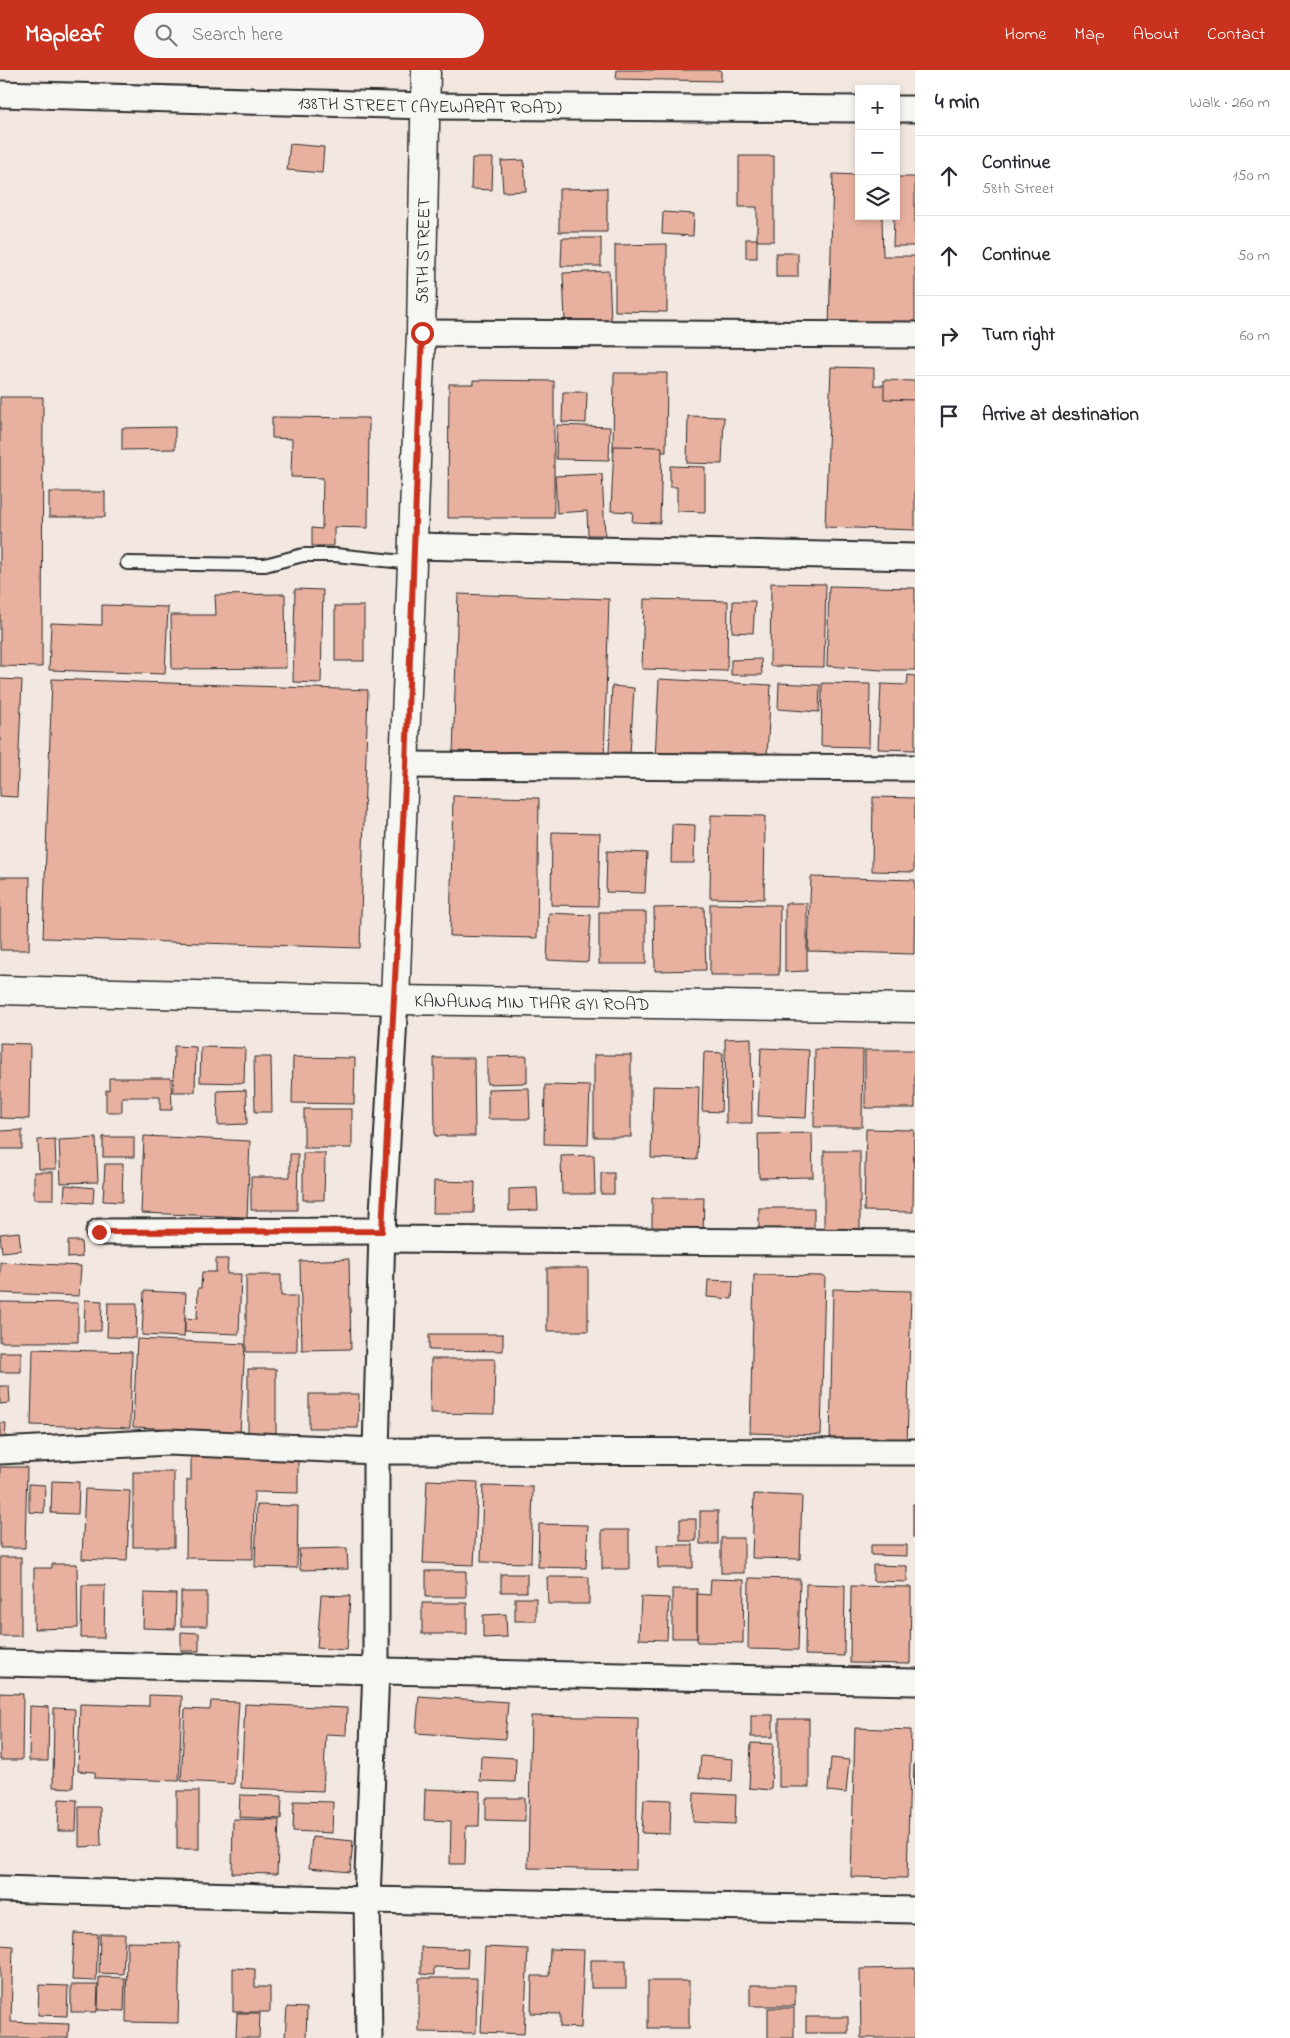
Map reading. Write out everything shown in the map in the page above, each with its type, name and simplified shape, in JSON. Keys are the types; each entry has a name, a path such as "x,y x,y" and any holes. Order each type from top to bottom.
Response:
{"main road":[{"name":"58TH STREET","path":"395,1000 422,333 426,70"},
{"name":"KANAUNG MIN THAR GYI ROAD","path":"0,990 395,1000 915,1008"}],"street":[{"name":"138TH STREET (AYEWARAT ROAD)","path":"0,94 426,106 855,109"},
{"path":"900,109 915,109"},
{"path":"422,333 915,335"},
{"path":"413,554 915,556"},
{"path":"406,765 915,768"},
{"path":"368,2038 367,1900 376,1670 376,1451 382,1235 395,1000"},
{"path":"99,1232 915,1243"},
{"path":"0,1452 168,1442 376,1451 915,1452"},
{"path":"0,1663 915,1682"},
{"path":"0,1889 367,1900 915,1910"}],"lane":[{"path":"127,563 265,565 303,556 413,554"}],"building":[{"path":"617,70 721,70 721,81 616,79"},
{"path":"290,144 324,147 322,173 287,170"},
{"path":"739,156 774,156 774,241 757,241 757,207 739,207"},
{"path":"472,158 493,158 492,190 471,189"},
{"path":"524,160 526,191 503,192 501,161"},
{"path":"833,174 855,175 855,220 882,220 883,256 915,256 915,330 829,329"},
{"path":"900,177 915,177 915,246 893,246 894,220 900,220"},
{"path":"607,188 607,232 559,232 559,189"},
{"path":"663,212 694,214 693,236 662,234"},
{"path":"562,238 601,238 601,266 561,266"},
{"path":"746,239 757,239 757,258 746,258"},
{"path":"667,244 667,312 615,311 615,245"},
{"path":"776,253 798,253 798,277 776,277"},
{"path":"609,271 611,321 565,321 563,273"},
{"path":"831,367 874,368 874,385 915,386 915,530 825,527"},
{"path":"614,373 667,373 666,452 613,452"},
{"path":"473,380 554,381 554,518 448,518 449,384 473,384"},
{"path":"884,380 915,381 915,400 884,399"},
{"path":"563,392 587,392 586,423 562,422"},
{"path":"0,397 43,397 42,667 0,666"},
{"path":"688,416 724,417 722,464 687,463"},
{"path":"272,417 369,418 368,528 334,527 334,546 312,546 312,528 322,529 323,478 291,477 292,439 272,438"},
{"path":"557,425 610,427 609,460 556,459"},
{"path":"175,427 175,449 122,450 122,428"},
{"path":"614,446 662,447 660,523 632,522 633,512 611,511"},
{"path":"670,466 705,467 705,512 677,511 677,487 670,487"},
{"path":"602,474 605,535 588,535 587,511 557,513 555,476"},
{"path":"49,492 105,492 105,517 49,517"},
{"path":"771,583 826,584 824,667 770,666"},
{"path":"829,586 915,588 915,670 827,666"},
{"path":"295,589 323,590 321,683 293,682"},
{"path":"285,594 286,668 172,669 171,615 216,615 215,595"},
{"path":"458,594 609,599 604,760 453,755"},
{"path":"644,599 728,601 727,671 642,669"},
{"path":"733,601 755,601 753,633 732,632"},
{"path":"102,605 168,607 165,674 49,670 51,623 102,625"},
{"path":"335,606 364,606 364,661 335,661"},
{"path":"761,659 762,675 731,675 731,660"},
{"path":"908,675 915,676 915,750 878,749 881,684 907,685"},
{"path":"0,679 22,680 17,797 0,796"},
{"path":"52,679 368,690 360,948 43,938"},
{"path":"659,679 771,685 767,756 711,753 710,762 655,759"},
{"path":"779,683 820,685 819,712 778,709"},
{"path":"822,683 870,684 869,747 821,746"},
{"path":"612,686 634,688 630,754 609,753"},
{"path":"453,796 539,798 537,938 450,936"},
{"path":"873,797 915,798 914,872 872,871"},
{"path":"711,815 765,816 764,899 710,898"},
{"path":"672,824 695,825 694,863 671,863"},
{"path":"552,832 600,833 598,906 551,905"},
{"path":"607,851 647,853 645,893 606,892"},
{"path":"0,877 30,877 29,950 0,950"},
{"path":"811,877 915,880 914,954 808,951"},
{"path":"785,903 807,903 807,971 785,972"},
{"path":"710,904 780,905 779,975 710,975"},
{"path":"704,907 706,970 655,971 654,908"},
{"path":"599,912 646,912 646,964 599,964"},
{"path":"549,913 591,915 588,962 547,960"},
{"path":"751,1038 752,1123 726,1123 725,1039"},
{"path":"0,1043 30,1044 29,1119 0,1118"},
{"path":"174,1046 196,1047 195,1092 173,1092"},
{"path":"201,1047 245,1048 244,1083 200,1082"},
{"path":"761,1048 809,1050 806,1118 758,1116"},
{"path":"815,1049 863,1050 862,1127 814,1127"},
{"path":"865,1050 915,1050 915,1108 865,1108"},
{"path":"704,1052 723,1053 721,1112 702,1111"},
{"path":"594,1055 631,1055 631,1137 594,1137"},
{"path":"527,1056 527,1083 487,1084 487,1057"},
{"path":"254,1057 271,1057 272,1112 255,1112"},
{"path":"293,1057 355,1058 354,1104 292,1103"},
{"path":"434,1058 474,1058 475,1136 435,1136"},
{"path":"109,1078 171,1078 172,1110 160,1110 160,1097 122,1097 122,1112 106,1112 106,1090 109,1090"},
{"path":"545,1085 590,1086 588,1145 544,1144"},
{"path":"653,1086 699,1087 697,1160 651,1158"},
{"path":"529,1088 530,1119 488,1119 488,1089"},
{"path":"246,1090 247,1124 218,1125 217,1091"},
{"path":"304,1109 352,1109 352,1148 304,1148"},
{"path":"866,1129 914,1130 913,1212 864,1211"},
{"path":"22,1130 22,1149 0,1149 0,1131"},
{"path":"812,1133 813,1177 759,1178 758,1134"},
{"path":"144,1136 250,1141 247,1217 141,1213"},
{"path":"103,1137 134,1137 134,1157 103,1157"},
{"path":"96,1138 98,1182 61,1183 59,1140"},
{"path":"55,1139 56,1169 39,1169 38,1140"},
{"path":"824,1151 860,1151 860,1229 824,1229"},
{"path":"303,1153 325,1153 324,1200 303,1200"},
{"path":"290,1154 298,1154 297,1210 251,1210 251,1177 290,1177"},
{"path":"594,1155 595,1194 562,1194 561,1156"},
{"path":"105,1164 123,1164 122,1202 103,1201"},
{"path":"34,1172 53,1172 53,1199 34,1199"},
{"path":"601,1173 614,1173 614,1194 601,1194"},
{"path":"434,1181 475,1182 474,1213 433,1213"},
{"path":"65,1185 94,1188 93,1203 64,1201"},
{"path":"537,1188 538,1210 509,1211 509,1189"},
{"path":"652,1198 704,1198 703,1234 652,1233"},
{"path":"759,1208 814,1208 814,1232 759,1232"},
{"path":"19,1232 21,1250 2,1252 0,1234"},
{"path":"68,1241 81,1241 82,1257 68,1258"},
{"path":"216,1259 228,1259 227,1274 241,1274 239,1334 185,1332 185,1318 197,1319 198,1288 201,1288 202,1272 216,1272"},
{"path":"349,1259 351,1349 302,1350 300,1261"},
{"path":"0,1262 81,1266 79,1296 0,1293"},
{"path":"547,1268 588,1268 588,1331 547,1331"},
{"path":"246,1275 281,1275 281,1296 297,1296 297,1352 246,1352"},
{"path":"754,1275 825,1276 821,1435 750,1433"},
{"path":"708,1280 733,1281 732,1299 707,1297"},
{"path":"833,1289 911,1291 907,1447 830,1445"},
{"path":"144,1291 186,1293 184,1337 142,1335"},
{"path":"85,1300 102,1301 101,1331 84,1331"},
{"path":"0,1302 78,1303 78,1342 0,1342"},
{"path":"108,1303 137,1303 136,1338 107,1337"},
{"path":"429,1334 503,1334 503,1351 429,1350"},
{"path":"137,1339 245,1344 240,1432 133,1427"},
{"path":"33,1349 132,1352 130,1428 31,1425"},
{"path":"0,1352 21,1352 21,1372 0,1372"},
{"path":"431,1359 495,1359 494,1414 430,1413"},
{"path":"248,1369 276,1369 276,1434 248,1434"},
{"path":"0,1386 9,1386 10,1403 0,1404"},
{"path":"309,1394 359,1394 358,1428 309,1428"},
{"path":"0,1423 6,1423 5,1445 0,1445"},
{"path":"191,1456 298,1458 298,1493 254,1492 253,1559 186,1558 187,1480 191,1480"},
{"path":"0,1467 27,1467 25,1548 0,1548"},
{"path":"133,1472 174,1472 174,1547 133,1547"},
{"path":"427,1480 478,1482 474,1565 423,1563"},
{"path":"52,1481 79,1482 78,1514 51,1513"},
{"path":"29,1484 45,1485 44,1513 29,1512"},
{"path":"483,1486 533,1487 531,1563 481,1562"},
{"path":"85,1489 130,1491 127,1561 82,1559"},
{"path":"754,1494 802,1496 800,1559 752,1558"},
{"path":"913,1504 915,1504 915,1537 913,1537"},
{"path":"257,1505 298,1506 297,1568 255,1567"},
{"path":"700,1511 718,1511 718,1544 700,1544"},
{"path":"680,1519 696,1519 696,1541 680,1541"},
{"path":"539,1524 588,1525 586,1568 538,1567"},
{"path":"602,1530 629,1530 629,1569 602,1569"},
{"path":"721,1538 744,1538 744,1573 721,1573"},
{"path":"657,1545 693,1545 693,1568 658,1568"},
{"path":"871,1545 907,1545 907,1556 871,1555"},
{"path":"347,1548 348,1569 300,1570 299,1549"},
{"path":"0,1557 21,1557 21,1636 0,1636"},
{"path":"52,1564 77,1564 78,1628 34,1629 34,1568 52,1568"},
{"path":"873,1565 907,1566 907,1582 873,1581"},
{"path":"426,1571 466,1571 466,1597 426,1597"},
{"path":"501,1574 527,1574 527,1592 501,1592"},
{"path":"547,1577 589,1577 589,1604 548,1604"},
{"path":"749,1578 800,1579 798,1650 748,1649"},
{"path":"711,1579 744,1580 743,1643 697,1642 697,1594 710,1595"},
{"path":"806,1584 845,1585 844,1656 805,1655"},
{"path":"82,1585 105,1585 104,1638 81,1638"},
{"path":"851,1586 911,1587 910,1664 850,1663"},
{"path":"672,1589 697,1589 697,1638 672,1638"},
{"path":"181,1592 207,1592 207,1626 181,1626"},
{"path":"144,1593 176,1594 175,1629 143,1628"},
{"path":"321,1595 350,1596 347,1650 317,1648"},
{"path":"641,1597 669,1598 667,1640 639,1639"},
{"path":"515,1598 536,1598 536,1621 515,1621"},
{"path":"422,1603 467,1603 467,1634 422,1634"},
{"path":"506,1614 507,1637 483,1638 483,1615"},
{"path":"181,1632 199,1633 199,1651 181,1651"},
{"path":"0,1693 23,1694 22,1760 0,1760"},
{"path":"149,1695 182,1696 179,1781 95,1778 95,1772 78,1771 80,1704 149,1706"},
{"path":"419,1696 508,1702 505,1739 416,1733"},
{"path":"211,1701 239,1702 234,1784 181,1781 185,1709 210,1710"},
{"path":"245,1704 347,1708 346,1735 326,1734 323,1791 241,1788"},
{"path":"30,1706 49,1707 48,1761 29,1761"},
{"path":"54,1708 75,1709 73,1788 53,1787"},
{"path":"751,1715 773,1715 773,1737 751,1737"},
{"path":"531,1716 638,1718 636,1870 528,1868"},
{"path":"779,1719 809,1719 809,1787 779,1787"},
{"path":"855,1728 911,1730 907,1878 851,1877"},
{"path":"751,1743 773,1744 771,1790 749,1788"},
{"path":"481,1756 516,1758 515,1782 480,1781"},
{"path":"701,1756 733,1759 732,1781 699,1778"},
{"path":"831,1758 849,1760 846,1793 828,1791"},
{"path":"914,1763 915,1803 913,1803"},
{"path":"425,1789 480,1791 479,1826 466,1826 465,1864 450,1864 451,1821 424,1820"},
{"path":"177,1791 199,1791 199,1849 177,1849"},
{"path":"694,1793 736,1795 735,1824 693,1822"},
{"path":"240,1795 282,1796 281,1819 239,1817"},
{"path":"486,1798 525,1798 525,1821 486,1820"},
{"path":"59,1799 77,1800 76,1831 58,1831"},
{"path":"644,1799 671,1800 670,1834 642,1833"},
{"path":"294,1801 333,1802 332,1833 293,1831"},
{"path":"79,1807 100,1807 101,1846 79,1847"},
{"path":"233,1819 279,1820 277,1874 232,1873"},
{"path":"312,1837 353,1841 350,1872 309,1868"},
{"path":"74,1933 98,1934 96,1981 72,1980"},
{"path":"100,1934 125,1934 123,1974 99,1973"},
{"path":"127,1942 180,1943 178,2023 126,2022"},
{"path":"0,1945 13,1946 11,2022 69,2024 68,2038 0,2038"},
{"path":"421,1947 468,1949 467,1968 434,1967 434,1975 421,1974"},
{"path":"485,1947 528,1949 524,2034 481,2032"},
{"path":"550,1949 584,1950 581,2028 560,2027 560,2014 531,2013 532,1976 549,1976"},
{"path":"591,1960 626,1960 626,1988 591,1988"},
{"path":"233,1968 255,1969 255,1987 270,1987 270,2012 233,2012"},
{"path":"915,1968 915,2038 861,2038 860,1969"},
{"path":"99,1977 125,1978 124,2011 98,2010"},
{"path":"419,1978 477,1978 476,2033 419,2032"},
{"path":"648,1981 689,1981 689,2028 648,2028"},
{"path":"39,1985 68,1986 67,2016 38,2015"},
{"path":"71,1985 98,1985 97,2012 71,2012"},
{"path":"750,1985 795,1985 795,2006 750,2006"},
{"path":"287,2007 307,2008 306,2038 285,2038"},
{"path":"768,2008 794,2008 794,2038 768,2038"},
{"path":"237,2013 260,2013 259,2038 236,2038"},
{"path":"806,2017 848,2017 848,2033 806,2033"}],"route":[{"path":"99,1232 382,1231 406,765 422,333"}]}
